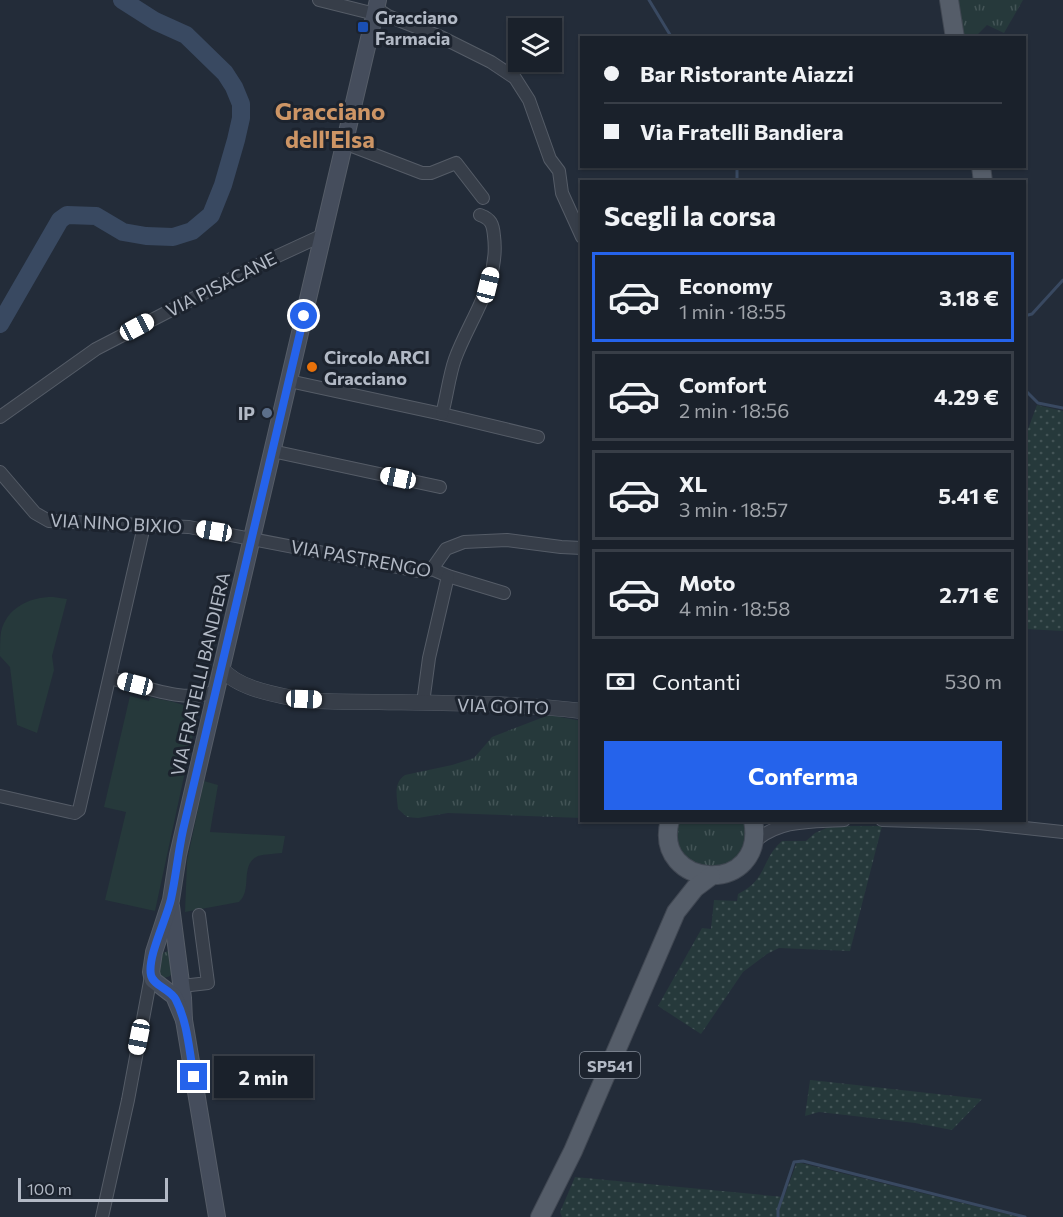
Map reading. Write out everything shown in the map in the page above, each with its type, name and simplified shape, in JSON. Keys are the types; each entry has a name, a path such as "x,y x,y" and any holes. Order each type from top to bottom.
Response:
{"main road":[{"path":"949,0 955,36"},
{"name":"VIA FRATELLI BANDIERA","path":"184,1020 174,996 156,980 155,948 171,900 178,855 209,718 377,7"},
{"name":"SP541","path":"540,1217 573,1151 676,912 681,882 679,862 668,840 670,822"},
{"path":"753,822 754,842"},
{"name":"SP541","path":"676,912 695,888 711,876 726,874 739,867 754,842"},
{"path":"679,862 688,870 699,875 711,876"},
{"name":"VIA FRATELLI BANDIERA","path":"171,900 184,1020 218,1217"},
{"path":"155,948 168,945 176,948"},
{"path":"156,980 173,984 181,982"}],"street":[{"path":"319,0 377,7 392,17 445,39 491,62 515,78 529,100 549,156 559,171 562,193 580,233"},
{"path":"344,143 422,173 431,173 456,163 483,198"},
{"path":"442,414 455,360 483,299 493,263 495,242 492,224 489,219 480,215"},
{"name":"VIA PISACANE","path":"0,417 96,349 323,234"},
{"path":"289,381 538,437"},
{"path":"272,451 440,487"},
{"name":"VIA NINO BIXIO","path":"0,472 32,510 46,520 180,526 252,538"},
{"path":"0,796 69,813 77,812 80,808 144,526"},
{"name":"VIA PASTRENGO","path":"252,538 418,571 432,569 504,593"},
{"path":"432,569 446,549 459,543 507,540 580,548"},
{"path":"423,703 429,658 448,576"},
{"name":"VIA GOITO","path":"221,668 234,680 264,691 304,699 580,711"},
{"path":"110,678 184,697 198,704 209,718"},
{"path":"184,697 203,696 216,690"},
{"name":"VIA GOITO","path":"216,690 264,691"},
{"path":"754,842 778,826 796,822"},
{"path":"934,822 987,824 1063,832"},
{"path":"181,982 208,982 199,915"},
{"path":"102,1217 156,980"}],"green space":[{"path":"957,0 1023,0 1004,33 987,25 976,36 963,36"},
{"path":"1037,405 1063,411 1063,631 1026,629 1026,434"},
{"path":"44,597 67,599 52,656 54,670 37,733 17,725 10,667 0,656 1,632 8,616 21,605"},
{"path":"130,696 149,701 150,697 176,703 194,711 197,716 155,911 105,900 126,812 104,807"},
{"path":"549,715 580,721 580,818 448,813 418,818 407,817 398,809 397,786 401,778 405,775 474,758 492,737"},
{"path":"204,781 218,785 210,832 285,836 282,853 261,855 252,860 247,871 245,891 239,902 185,912 187,861"},
{"path":"678,822 746,822 744,851 733,862 715,868 705,867 687,858 677,842"},
{"path":"831,826 882,826 850,951 779,948 767,954 743,972 701,1034 658,1006 702,928 711,929 714,900 737,901 738,894 755,882 770,855 782,841 806,841 815,833"},
{"path":"168,951 171,953 173,972 164,978 159,974 158,967 161,954"},
{"path":"810,1080 982,1099 952,1130 915,1123 819,1112 805,1116"},
{"path":"797,1162 1019,1217 562,1217 560,1212 575,1177 784,1197"}],"waterway":[{"path":"0,324 60,220 67,215 96,216 123,232 173,237 192,231 211,215 223,185 241,118 241,104 234,87 225,73 186,35 155,21 122,0"},
{"path":"649,0 671,36"},
{"path":"737,168 737,180"},
{"path":"1026,316 1032,314 1063,280"},
{"path":"1026,391 1038,403 1063,408"},
{"path":"778,1217 778,1210 794,1162 803,1161 1025,1217"}],"place":[{"name":"Gracciano Farmacia","path":"363,27"},
{"name":"Circolo ARCI Gracciano","path":"312,367"},
{"name":"IP","path":"267,413"}],"district":[{"name":"Gracciano dell'Elsa","path":"330,124"}],"route":[{"path":"194,1077 184,1020 176,1000 171,992 153,980 150,972 155,948 171,900 183,830 198,764 304,316"}]}
